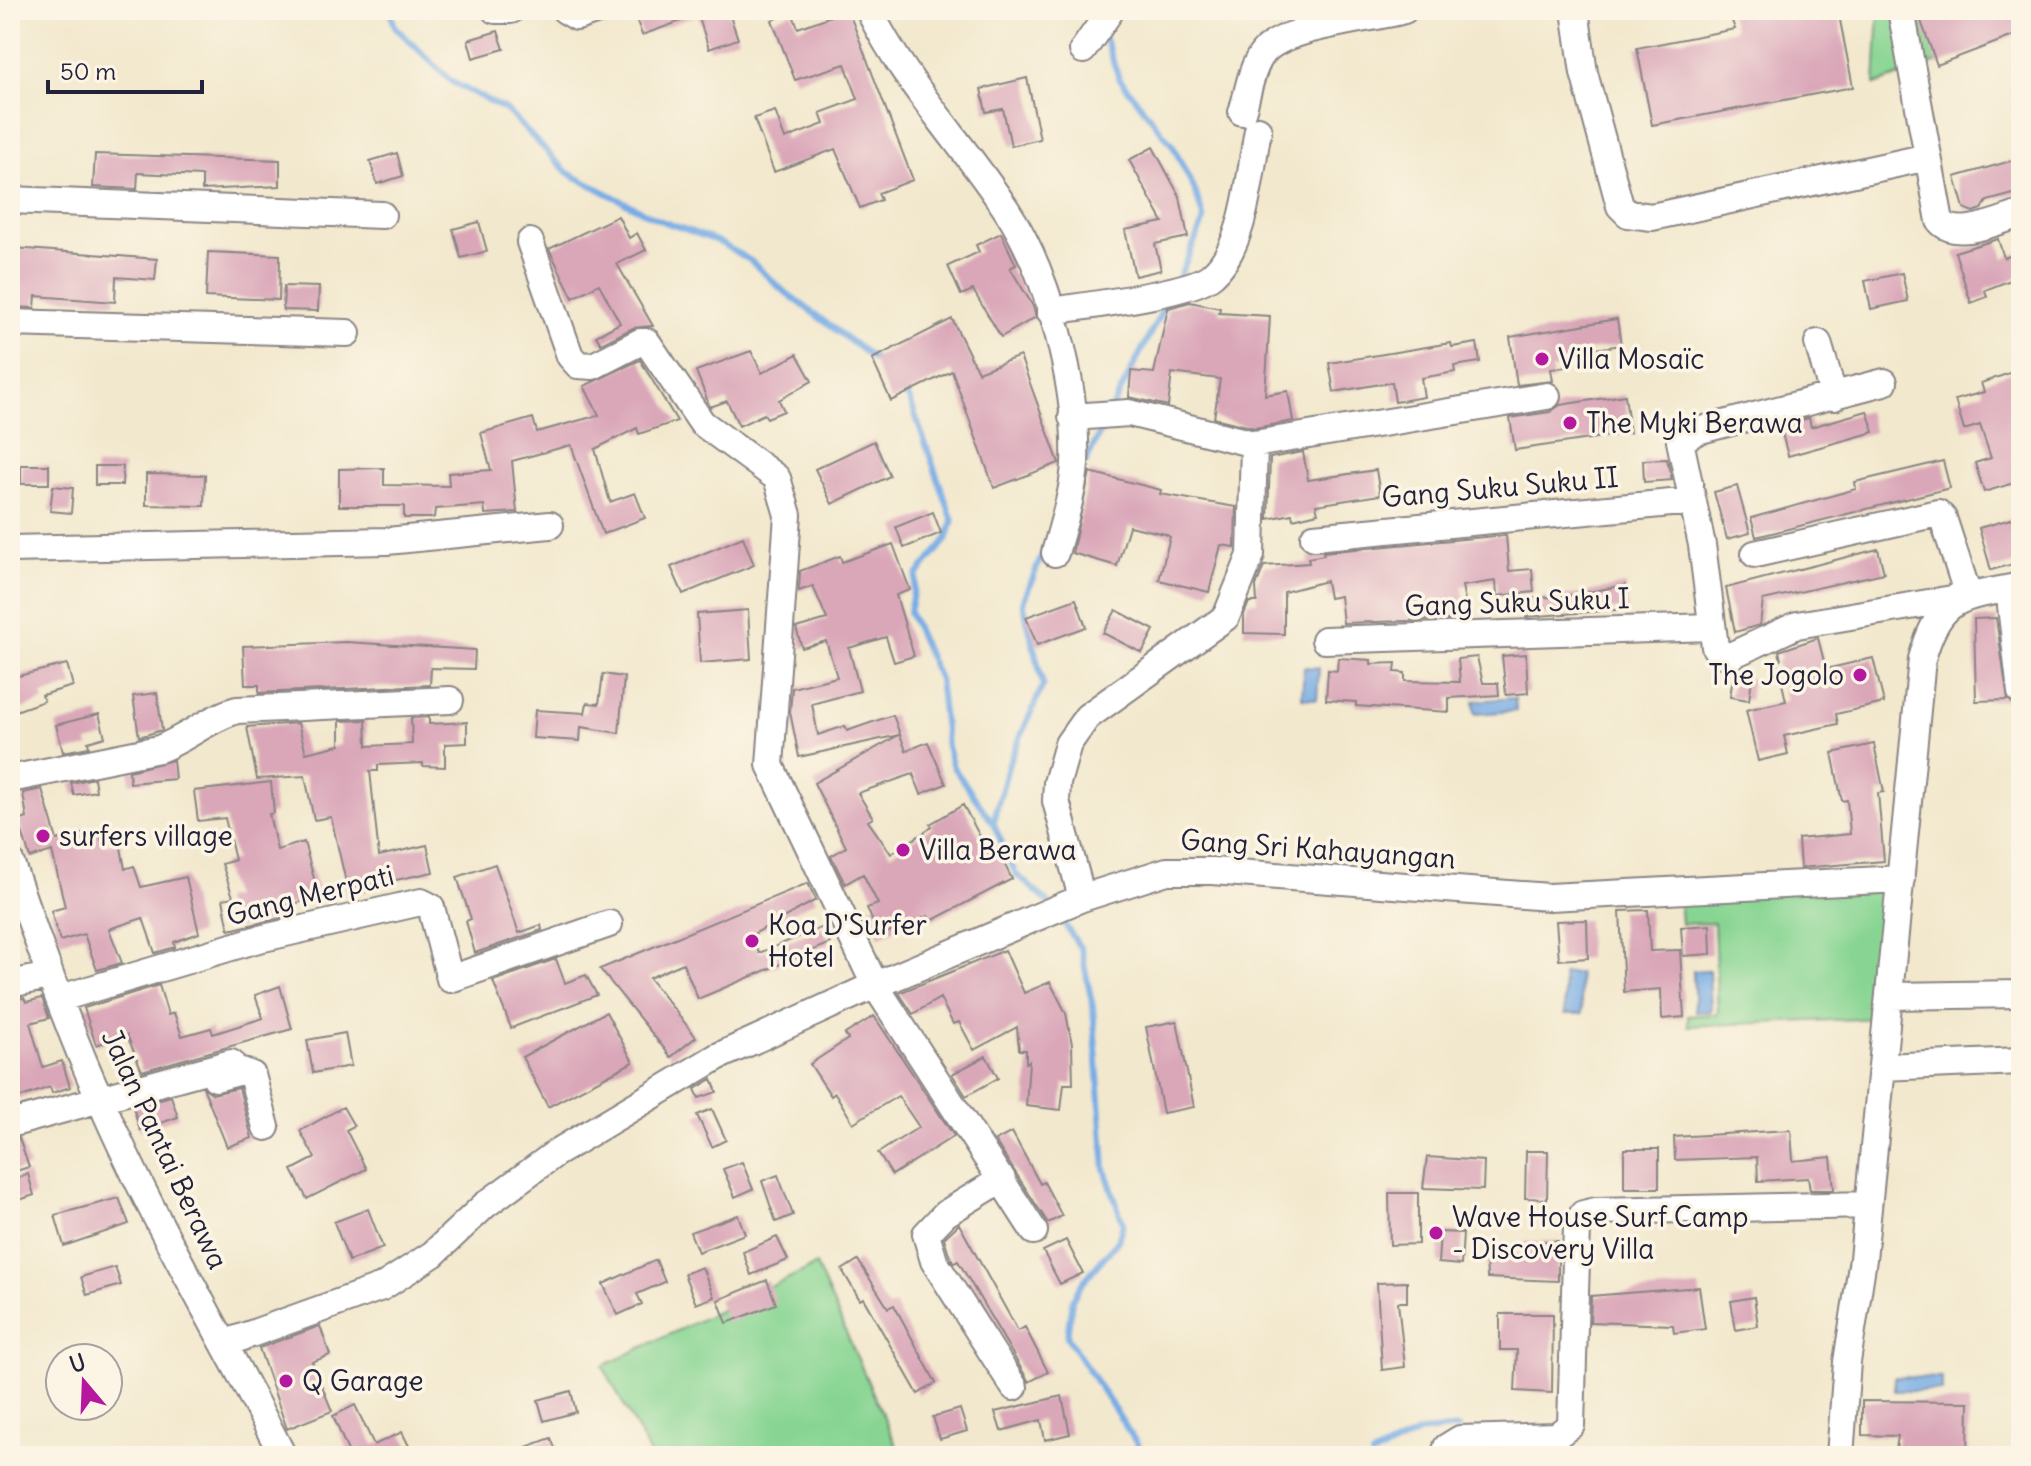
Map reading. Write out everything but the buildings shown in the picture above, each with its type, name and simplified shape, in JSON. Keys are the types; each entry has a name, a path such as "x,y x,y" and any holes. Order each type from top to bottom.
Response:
{"street":[{"path":"495,10 511,10"},
{"path":"565,10 577,17 598,10"},
{"path":"869,10 911,83 1019,230 1050,311 1072,417 1073,481 1055,553"},
{"path":"1050,311 1165,292 1212,276 1239,228 1260,55 1272,44 1291,36 1404,10"},
{"path":"1575,10 1584,73 1620,206 1628,214 1652,217 1928,157"},
{"path":"1901,10 1940,221 1948,228 1962,230 2021,214"},
{"path":"10,200 382,215"},
{"path":"530,242 570,356 578,365 593,366 640,342 647,342 702,423 777,478 788,515 770,765 875,985 1034,1231"},
{"path":"10,323 347,333"},
{"path":"1818,343 1834,397"},
{"path":"1884,382 1697,431 1680,441 1702,545 1711,627 1719,653 1730,656 1797,625 2015,588 2021,692"},
{"path":"1072,417 1129,413 1254,444 1547,396"},
{"path":"1082,898 1056,801 1057,783 1068,744 1087,717 1106,701 1226,617 1251,555 1254,444"},
{"name":"Gang Suku Suku II","path":"1314,537 1692,501"},
{"path":"1755,554 1938,513 1943,518 1963,597"},
{"path":"10,549 387,541 550,525"},
{"path":"1840,1456 1847,1362 1868,1205 1890,996 1922,659 1928,636 1941,614 1963,597"},
{"name":"Gang Suku Suku I","path":"1325,640 1711,627"},
{"path":"10,779 159,749 237,710 450,700"},
{"name":"Jalan Pantai Berawa","path":"10,861 55,987 102,1104 154,1214 226,1343 283,1456"},
{"name":"Gang Sri Kahayangan","path":"226,1343 382,1287 433,1254 485,1205 556,1153 717,1057 875,985 1082,898 1167,871 1212,871 1549,897 1901,879"},
{"name":"Gang Merpati","path":"55,987 421,902 431,907 450,979 609,924"},
{"path":"10,984 55,987"},
{"path":"1890,996 2021,994"},
{"path":"1882,1067 2021,1061"},
{"path":"102,1104 231,1063"},
{"path":"10,1124 247,1071 266,1127"},
{"path":"1002,1179 945,1214 926,1234 925,1241 934,1261 1014,1387"},
{"path":"1445,1456 1447,1447 1460,1439 1556,1436 1571,1425 1577,1227 1583,1214 1596,1211 1868,1205"}],"green space":[{"path":"1879,10 2021,10 2021,31 1875,85"},
{"path":"1887,886 1882,1018 1688,1026 1688,1016 1718,1014 1714,923 1681,924 1679,895"},
{"path":"816,1265 901,1456 651,1456 603,1366"}],"water":[{"path":"1304,667 1319,668 1317,699 1302,698"},
{"path":"1515,698 1516,711 1475,714 1474,701"},
{"path":"1709,970 1711,1011 1695,1012 1693,971"},
{"path":"1579,973 1582,1014 1565,1014 1563,974"},
{"path":"1894,1377 1942,1378 1942,1391 1894,1391"}],"waterway":[{"path":"390,10 395,27 452,82 506,110 568,173 659,220 717,241 751,261 780,288 878,362"},
{"path":"1103,33 1119,78 1173,146 1196,193 1204,220 1178,280"},
{"path":"1112,408 1167,301"},
{"path":"901,388 910,400 953,521 947,539 917,575 909,612 939,679 947,747 953,767 993,823"},
{"path":"1086,462 1105,422"},
{"path":"1045,548 1023,602 1043,685 1009,763 993,823 1016,874 1050,904"},
{"path":"1059,916 1081,949 1093,1007 1105,1169 1123,1223 1118,1241 1082,1283 1072,1300 1067,1337 1145,1456"},
{"path":"1372,1456 1418,1433 1458,1428"}],"place":[{"name":"Villa Mosaïc","path":"1542,359"},
{"name":"The Myki Berawa","path":"1570,423"},
{"name":"The Jogolo","path":"1860,675"},
{"name":"surfers village","path":"43,836"},
{"name":"Villa Berawa","path":"903,850"},
{"name":"Koa D'Surfer Hotel","path":"752,941"},
{"name":"Wave House Surf Camp - Discovery Villa","path":"1436,1233"},
{"name":"Q Garage","path":"286,1381"}]}
